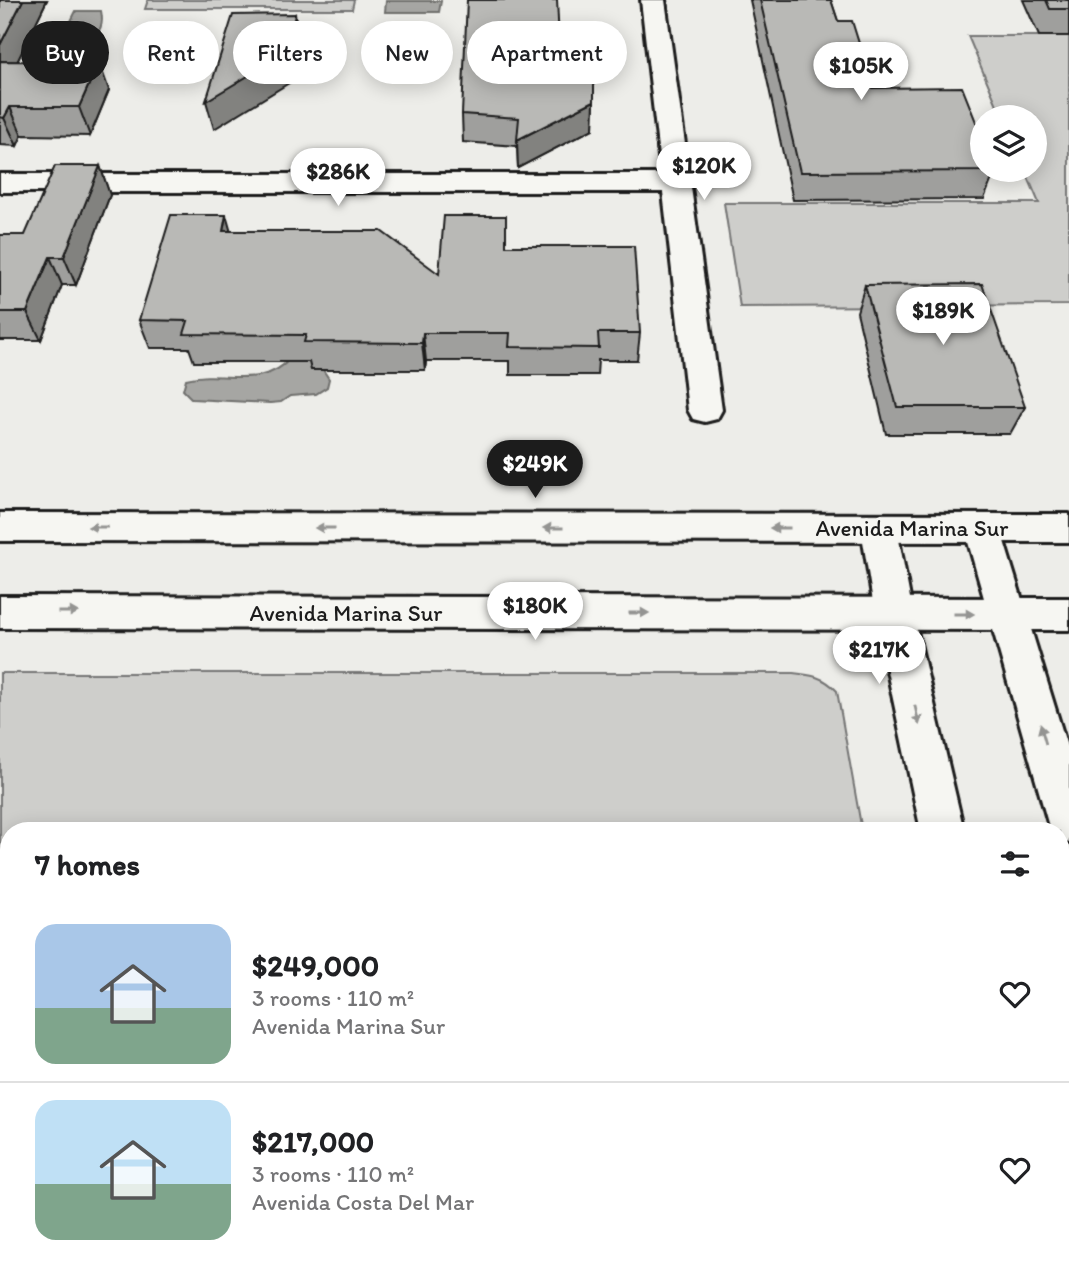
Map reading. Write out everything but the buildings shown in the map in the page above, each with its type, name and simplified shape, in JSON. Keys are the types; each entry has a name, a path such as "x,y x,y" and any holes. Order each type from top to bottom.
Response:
{"street":[{"path":"653,0 705,410"},
{"path":"0,183 677,183"},
{"name":"Avenida Marina Sur","path":"0,527 1069,528"},
{"path":"878,528 894,614 941,822"},
{"path":"982,528 1069,822"},
{"name":"Avenida Marina Sur","path":"0,612 1069,614"}],"shaded area":[{"path":"148,0 354,0 352,9 145,9"},
{"path":"386,1 441,1 439,12 385,12"},
{"path":"76,11 101,11 102,21 71,21"},
{"path":"968,36 1069,36 1069,305 740,307 724,203 1039,203 1030,182 1047,182 1047,105 997,105"},
{"path":"313,357 311,369 323,370 329,379 327,387 316,394 290,396 281,402 270,403 192,399 183,390 186,379 214,376 254,377 279,368 291,358"},
{"path":"0,673 792,673 822,679 837,691 860,822 0,822"}]}
